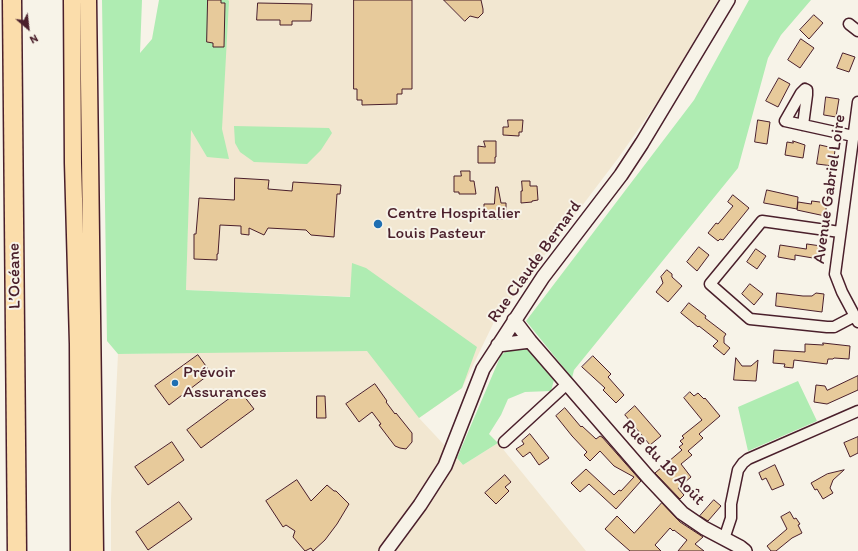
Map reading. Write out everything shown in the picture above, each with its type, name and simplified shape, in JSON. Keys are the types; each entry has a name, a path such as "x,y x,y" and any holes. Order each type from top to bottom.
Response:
{"highway":[{"name":"L’Océane","path":"12,0 17,551"}],"main road":[{"path":"72,0 73,171 78,344 79,551"},
{"path":"88,0 95,551"}],"street":[{"name":"Rue Claude Bernard","path":"386,551 420,505 445,466 483,369 543,278 621,175 642,143 728,0"},
{"path":"849,24 858,31"},
{"name":"Avenue Gabriel Loire","path":"856,319 842,292 835,274 858,102"},
{"path":"803,125 853,136"},
{"path":"840,232 762,221 710,284 750,319 834,327 856,319"},
{"name":"Rue du 18 Août","path":"514,320 567,384 648,477 682,513 704,528 745,551"},
{"path":"498,345 530,341"},
{"path":"504,442 567,384"},
{"path":"724,539 731,518 731,504 738,470 743,463 748,459 858,411"}],"shaded area":[{"name":"Centre Hospitalier Louis Pasteur","path":"193,0 718,0 663,94 619,157 494,322 462,388 419,418 463,465 498,443 586,551 111,551 111,499 118,354 260,351 359,297 186,290"}],"green space":[{"path":"102,0 142,0 140,53 152,39 159,0 229,1 222,129 229,159 207,157 191,130 186,290 350,297 352,263 366,268 477,347 462,388 419,418 367,351 118,354 107,341"},
{"path":"749,0 811,0 781,35 768,58 738,168 574,370 572,378 526,321 694,100"},
{"path":"234,126 329,128 332,133 321,150 307,164 254,162 240,152 235,143"},
{"path":"513,347 523,347 532,351 554,380 551,391 525,392 508,399 501,415 489,434 498,443 463,465 457,458 501,355"},
{"path":"798,381 817,421 748,451 738,407"}],"building":[{"path":"208,0 221,0 221,3 225,3 224,47 213,47 213,43 207,42"},
{"path":"354,0 412,0 412,89 402,89 402,94 397,94 397,104 362,105 362,100 357,100 357,89 354,89"},
{"path":"444,0 481,0 483,13 478,18 470,16 465,21"},
{"path":"258,3 312,4 311,21 292,21 292,25 280,25 280,20 257,20"},
{"path":"814,15 823,23 809,39 800,30"},
{"path":"801,39 814,48 800,68 788,60"},
{"path":"843,53 855,57 849,72 837,68"},
{"path":"779,78 790,84 778,107 766,101"},
{"path":"826,97 839,99 836,117 824,115"},
{"path":"508,120 523,120 522,132 519,132 519,136 503,135 503,127 508,127"},
{"path":"758,120 770,122 767,144 755,142"},
{"path":"484,141 496,141 495,163 478,163 478,146 485,147"},
{"path":"793,141 805,145 803,158 785,155 787,142 793,143"},
{"path":"820,145 829,147 828,149 835,150 833,166 817,164"},
{"path":"461,171 470,171 470,181 474,181 476,194 459,194 459,192 454,192 454,176 461,176"},
{"path":"235,178 269,180 268,189 292,191 293,182 341,185 340,194 337,194 334,237 311,235 306,230 268,228 264,235 249,228 249,235 241,234 241,226 220,225 217,260 194,259 194,234 196,234 199,198 234,200"},
{"path":"522,181 530,181 530,186 537,186 538,200 521,203"},
{"path":"496,187 498,187 501,203 506,203 506,213 504,219 490,219 490,213 484,213 484,204 494,204"},
{"path":"767,190 798,197 797,209 764,203"},
{"path":"733,195 749,208 723,240 720,239 718,241 708,233 716,223 718,224 733,206 728,202"},
{"path":"812,201 827,203 825,216 797,210 798,202 811,204"},
{"path":"807,244 821,246 819,259 795,255 795,260 778,257 780,245 806,249"},
{"path":"699,247 709,255 697,271 687,262"},
{"path":"756,249 766,256 757,269 747,262"},
{"path":"667,270 682,286 668,302 656,292 663,283 661,277"},
{"path":"750,284 763,294 754,305 742,294"},
{"path":"777,293 803,296 812,296 816,293 824,294 822,312 776,306"},
{"path":"689,303 706,316 705,318 726,334 724,337 724,343 730,348 724,355 713,346 718,341 681,313"},
{"path":"823,343 850,346 849,359 828,359 827,364 794,360 793,368 784,367 785,364 773,363 774,350 805,352 805,344 823,345"},
{"path":"198,355 211,373 169,405 155,386"},
{"path":"593,356 611,374 608,377 624,395 616,403 603,390 605,388 582,367"},
{"path":"736,358 742,366 751,366 758,360 756,381 734,380"},
{"path":"858,376 858,390 827,404 814,402 816,385 825,386 827,390"},
{"path":"375,384 395,414 396,413 412,433 412,442 406,449 395,446 379,425 381,424 372,412 359,422 346,404"},
{"path":"240,391 254,409 201,448 187,430"},
{"path":"690,392 694,396 698,393 704,399 705,398 720,416 699,434 703,438 688,451 692,455 681,464 691,477 678,488 684,495 680,499 655,473 682,450 679,447 683,444 680,441 684,438 682,436 702,420 684,398"},
{"path":"317,396 325,396 326,418 317,418"},
{"path":"635,406 661,436 650,445 625,415"},
{"path":"565,408 581,427 582,426 596,439 600,436 602,437 641,481 616,509 589,484 580,492 571,483 586,469 614,495 619,490 621,491 634,477 614,466 600,451 590,461 584,455 587,452 556,416"},
{"path":"530,434 549,458 539,465 530,452 523,457 516,449 524,444 522,441"},
{"path":"858,437 858,453 850,457 844,443"},
{"path":"172,442 184,460 148,485 135,467"},
{"path":"775,465 784,485 772,490 766,478 762,480 759,473"},
{"path":"844,470 833,480 830,488 833,493 823,499 811,483 827,474"},
{"path":"505,475 511,482 505,487 509,491 496,504 485,493"},
{"path":"297,480 311,501 327,485 336,491 349,504 325,540 313,551 311,548 305,551 293,537 295,531 286,525 283,527 266,501"},
{"path":"714,500 721,506 708,521 700,516"},
{"path":"179,502 192,519 148,550 136,532"},
{"path":"662,503 680,522 703,537 695,544 704,551 678,551 687,540 670,528 655,545 661,551 630,551 605,529 617,516 634,533"},
{"path":"790,512 794,519 796,518 800,524 798,525 802,533 792,538 776,551 771,551 767,546 787,529 781,517"}],"place":[{"name":"Centre Hospitalier Louis Pasteur","path":"378,224"},
{"name":"Prévoir Assurances","path":"175,383"}]}
